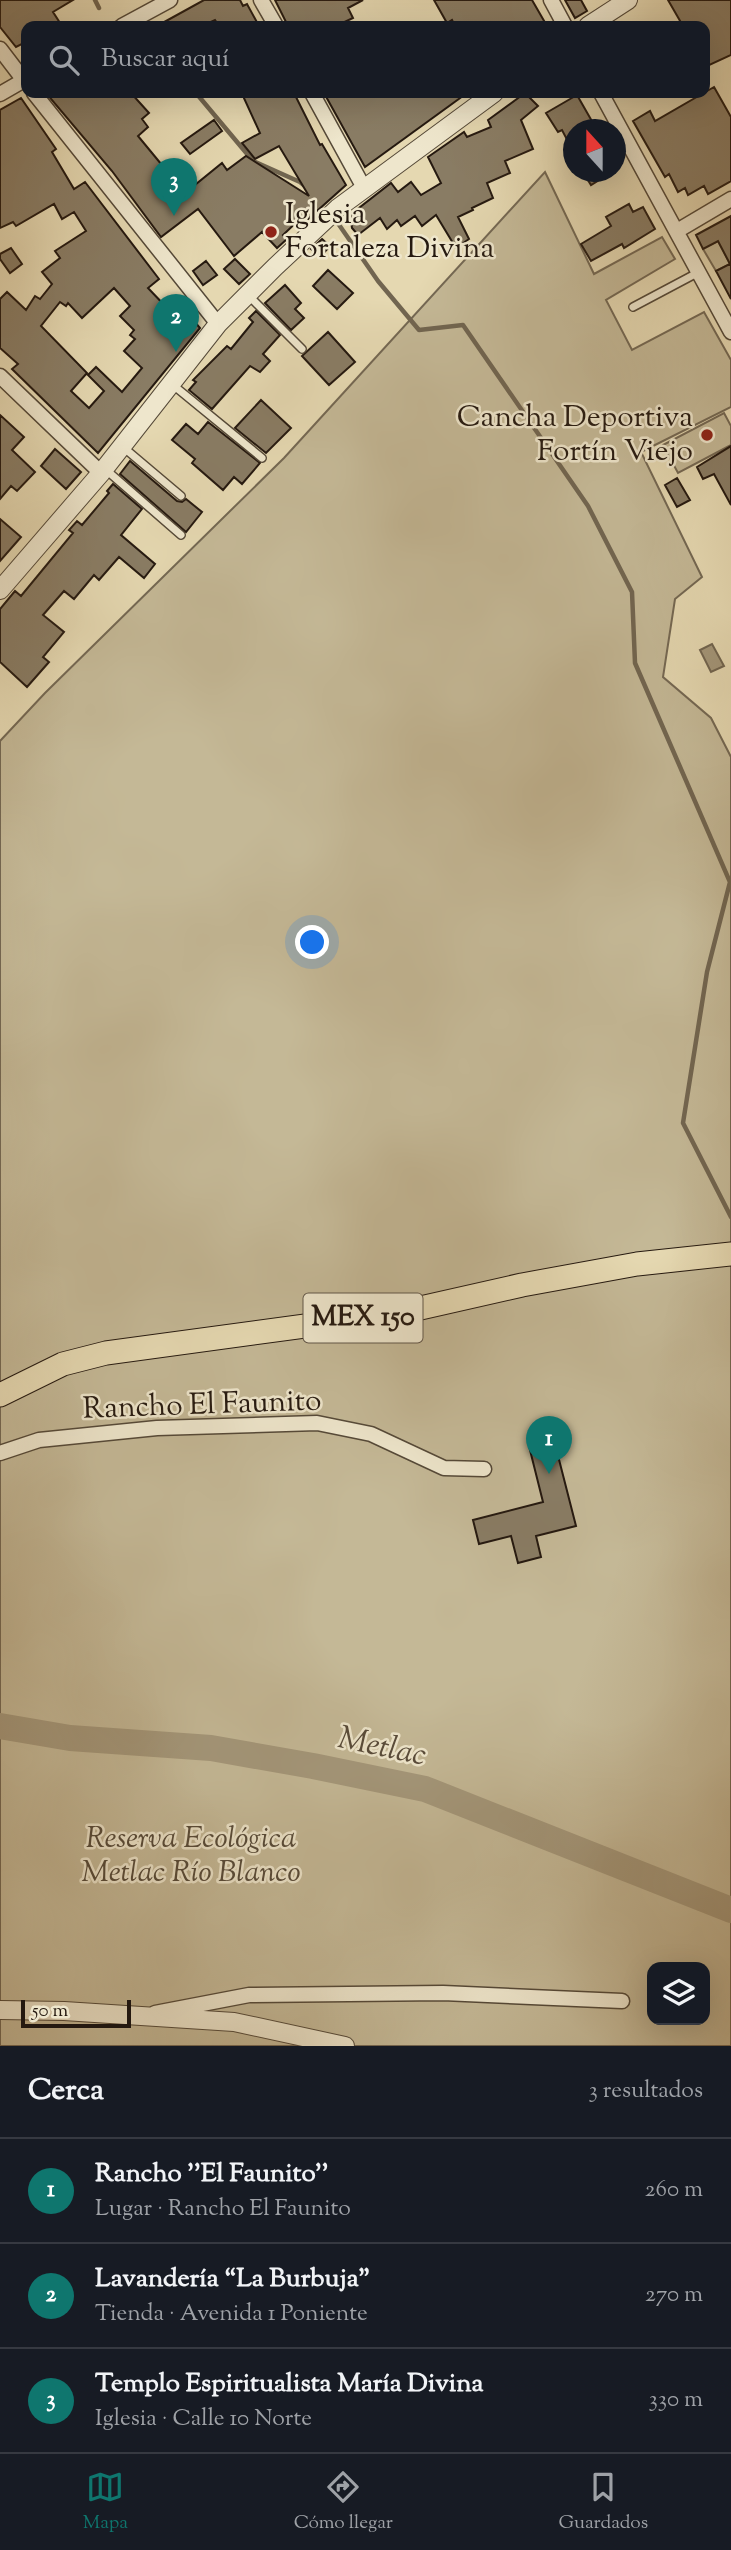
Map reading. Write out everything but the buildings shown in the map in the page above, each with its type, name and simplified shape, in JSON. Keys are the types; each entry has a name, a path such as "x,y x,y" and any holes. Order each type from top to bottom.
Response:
{"main road":[{"name":"MEX 150","path":"0,1395 63,1364 106,1353 394,1314 522,1285 637,1264 731,1254"}],"street":[{"path":"131,21 170,0"},
{"path":"261,0 273,21"},
{"path":"551,0 562,21"},
{"path":"596,21 628,0"},
{"path":"0,49 21,75"},
{"path":"0,94 21,84"},
{"path":"38,98 218,324"},
{"path":"315,98 364,188"},
{"path":"0,590 122,447 218,324 323,219 488,98"},
{"path":"604,98 731,332"},
{"path":"677,231 731,199"},
{"path":"0,376 102,471"},
{"name":"Rancho El Faunito","path":"0,1453 39,1440 157,1428 317,1423 371,1434 444,1468 484,1469"},
{"path":"136,2016 248,1995 443,1993 622,2001"},
{"path":"0,2010 234,2022 345,2046"}],"lane":[{"path":"633,307 699,272"},
{"path":"248,295 302,349"},
{"path":"172,384 262,458"},
{"path":"122,447 181,496"},
{"path":"102,471 181,535"}],"green space":[{"name":"Reserva Ecológica Metlac Río Blanco","path":"545,172 594,274 662,237 675,259 606,300 632,350 704,312 731,360 731,407 641,452 702,577 675,599 663,677 711,718 731,757 731,2046 0,2046 0,741 45,693 284,458"},
{"path":"718,241 730,264 716,271 703,249"},
{"name":"Cancha Deportiva Fortín Viejo","path":"724,413 731,426 731,445 678,473 663,445"}],"shaded area":[{"path":"712,644 724,666 711,672 700,650"}],"waterway":[{"path":"95,0 99,8"},
{"path":"200,98 253,161 306,187"},
{"path":"335,219 378,281 419,330 463,325 588,506 632,592 635,663 730,882 707,972 683,1123 731,1217"},
{"name":"Metlac","path":"0,1726 70,1738 211,1748 425,1789 731,1910"}],"place":[{"name":"Templo Espiritualista María Divina","path":"174,216"},
{"name":"Iglesia Fortaleza Divina","path":"271,232"},
{"name":"Lavandería “La Burbuja”","path":"176,352"},
{"name":"Cancha Deportiva Fortín Viejo","path":"707,435"},
{"name":"Rancho ''El Faunito''","path":"549,1474"}]}
